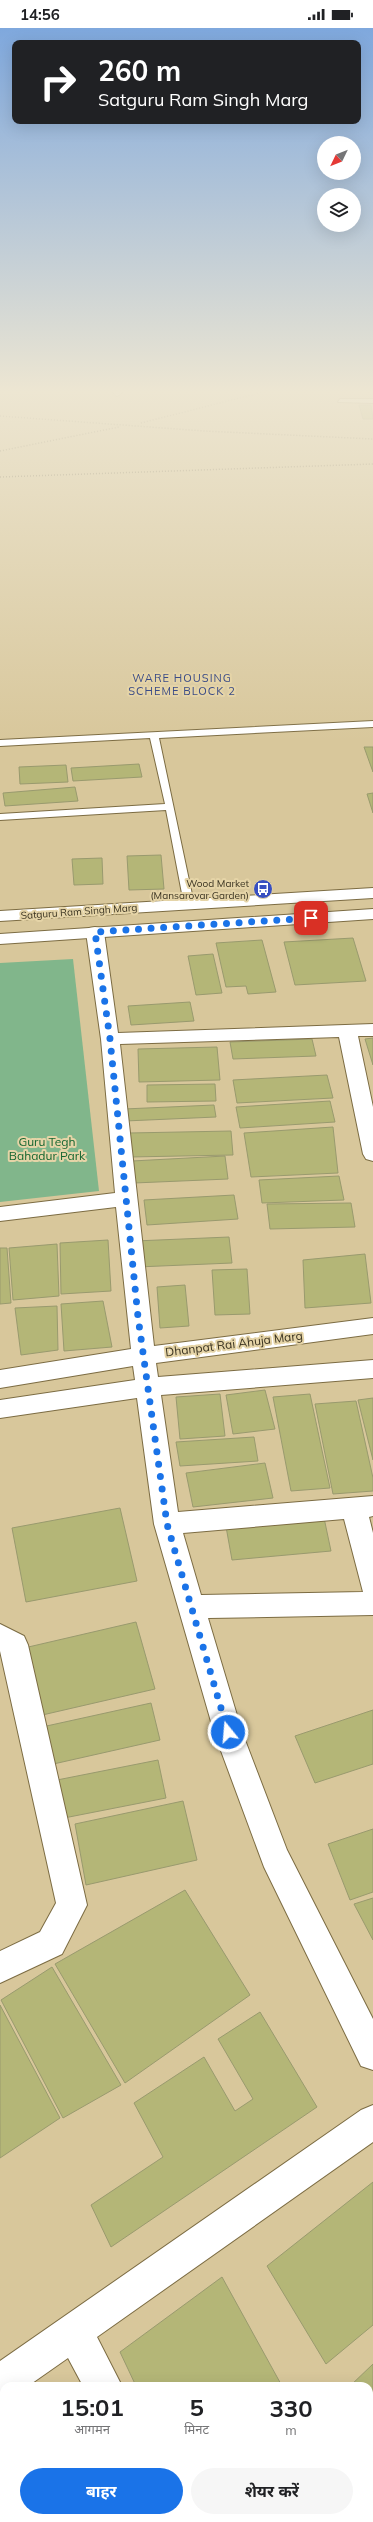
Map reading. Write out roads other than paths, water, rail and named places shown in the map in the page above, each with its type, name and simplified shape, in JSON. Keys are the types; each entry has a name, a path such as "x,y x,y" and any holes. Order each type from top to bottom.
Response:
{"street":[{"name":"Satguru Ram Singh Marg","path":"0,916 373,893"},
{"name":"Satguru Ram Singh Marg","path":"0,939 373,914"},
{"path":"95,932 110,1039 138,1317 167,1524 190,1607 228,1732 275,1857 373,2054"},
{"path":"347,1030 373,1154"},
{"path":"110,1039 373,1030"},
{"path":"0,1214 126,1199"},
{"name":"Dhanpat Rai Ahuja Marg","path":"0,1378 144,1356 373,1326"},
{"path":"0,1409 149,1387 373,1369"},
{"path":"167,1524 364,1506 373,1586"},
{"path":"190,1607 373,1602"},
{"path":"0,1636 14,1645 72,1905 51,1943 0,1967"},
{"path":"1,2382 373,2122"},
{"path":"74,2331 101,2382"}],"lane":[{"path":"0,742 373,724"},
{"path":"154,734 189,904"},
{"path":"0,817 170,807"}],"place":[{"name":"Wood Market (Mansarovar Garden)","path":"263,889"}],"district":[{"name":"WARE HOUSING SCHEME BLOCK 2","path":"182,684"}],"park label":[{"name":"Guru Tegh Bahadur Park","path":"47,1149"}]}
